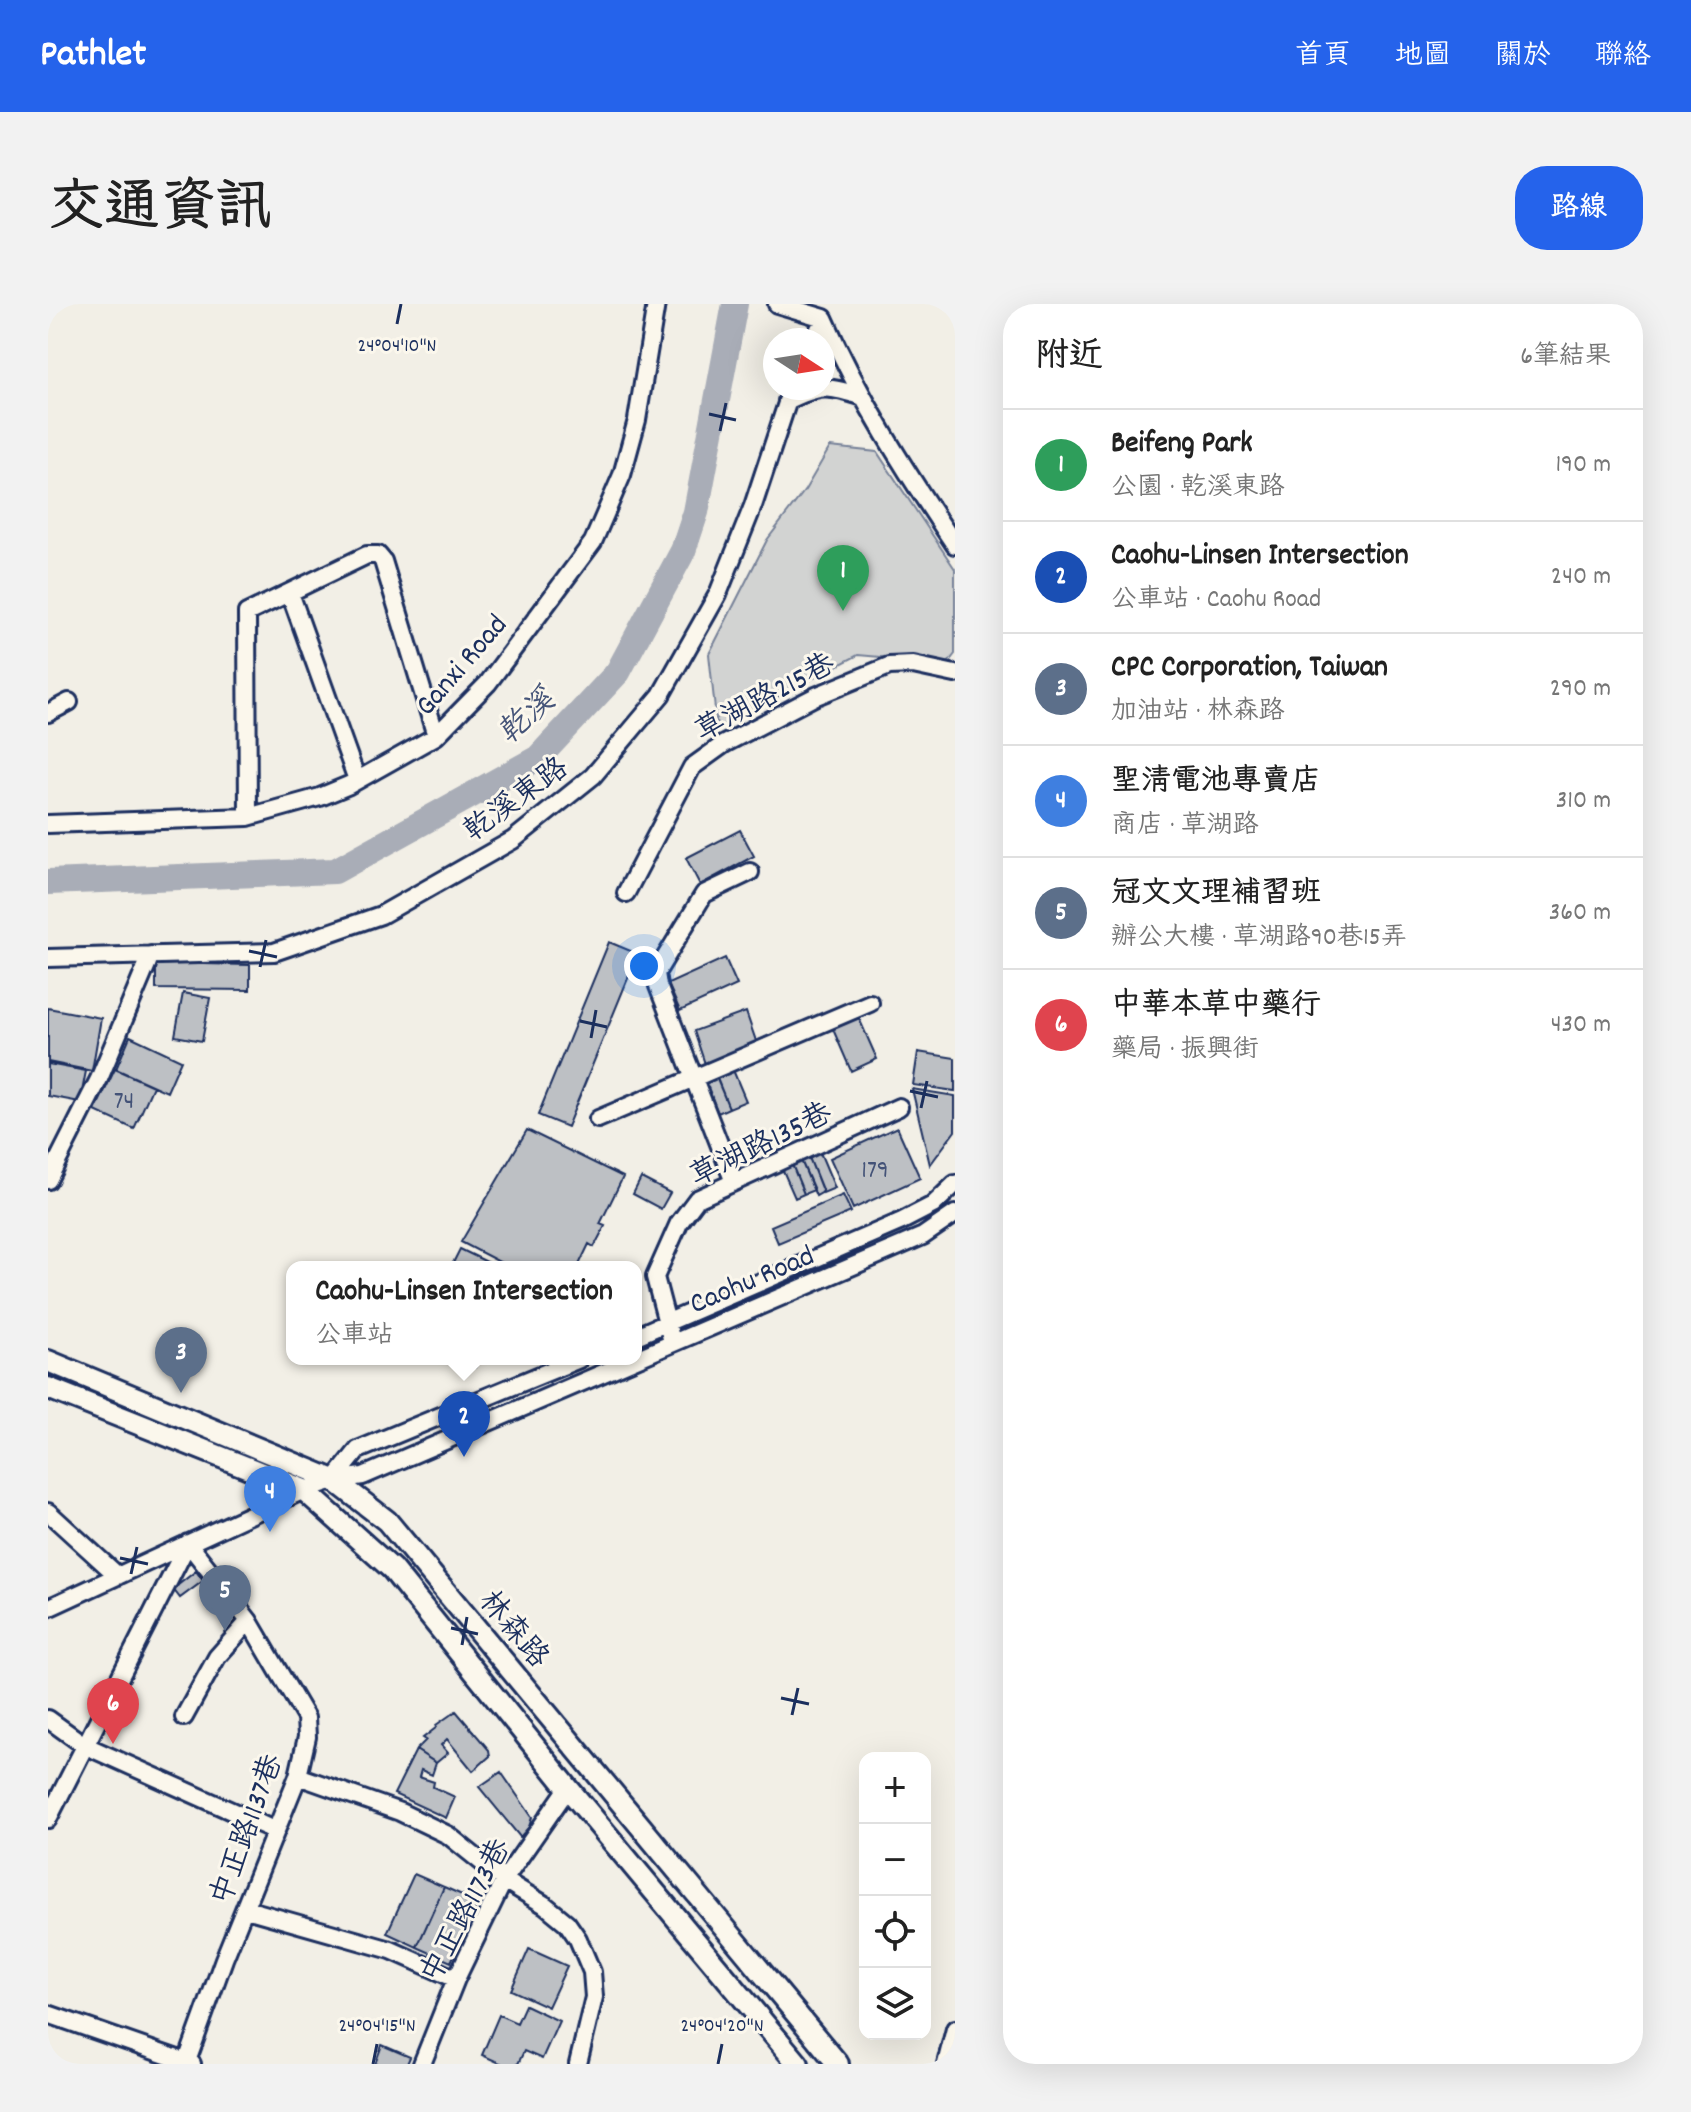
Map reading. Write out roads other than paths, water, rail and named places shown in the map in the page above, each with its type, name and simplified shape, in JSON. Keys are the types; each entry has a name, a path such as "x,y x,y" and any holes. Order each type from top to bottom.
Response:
{"main road":[{"name":"林森路","path":"48,1361 334,1480 387,1521 838,2064"},
{"name":"林森路","path":"48,1388 304,1490 392,1569 568,1788 798,2064"}],"street":[{"name":"Ganxi Road","path":"48,824 248,817 320,797 436,736 488,683 593,542 622,475 637,420 656,304"},
{"path":"777,304 817,316 888,442 955,545"},
{"path":"816,328 817,316"},
{"path":"835,388 863,397"},
{"name":"乾溪東路","path":"48,958 274,952 381,915 513,840 593,776 661,695 718,594 753,506 788,400"},
{"path":"248,817 246,617 250,611 367,555 381,557 436,736"},
{"path":"290,593 357,780"},
{"name":"草湖路215巷","path":"626,893 692,767 724,744 816,696 889,666 913,665 955,674"},
{"path":"48,713 69,702"},
{"path":"734,1182 658,986 656,973 704,894 750,872"},
{"path":"48,1180 99,1079 151,955"},
{"path":"598,1119 870,1003"},
{"name":"草湖路135巷","path":"672,1342 655,1277 679,1223 697,1199 899,1107"},
{"name":"Caohu Road","path":"642,1334 902,1221 933,1205 955,1184"},
{"name":"Caohu Road","path":"642,1355 923,1236 955,1214"},
{"path":"334,1480 358,1450 564,1365"},
{"name":"Caohu Road","path":"48,1608 304,1490 334,1480 363,1476 619,1365"},
{"path":"48,1512 118,1576"},
{"path":"48,1819 188,1543"},
{"name":"中正路1137巷","path":"188,1543 249,1621 306,1718 307,1737 298,1776 224,1959 188,2063"},
{"path":"184,1717 217,1657 249,1621"},
{"path":"48,1719 84,1745 276,1831"},
{"path":"298,1776 400,1812 448,1835 504,1880 545,1905 567,1923 578,1939 592,1972 594,1997 578,2064"},
{"name":"中正路1173巷","path":"422,2064 456,1979 504,1880 568,1788"},
{"path":"246,1909 391,1950 456,1979"},
{"path":"48,2014 188,2063"},
{"path":"946,2064 955,2029"}],"waterway":[{"name":"乾溪","path":"48,882 335,871 538,758 618,672 683,551 696,512 735,304"}],"place":[{"name":"Beifeng Park","path":"843,611"},
{"name":"CPC Corporation, Taiwan","path":"181,1393"},
{"name":"Caohu-Linsen Intersection","path":"464,1457"},
{"name":"聖清電池專賣店","path":"270,1532"},
{"name":"冠文文理補習班","path":"225,1631"},
{"name":"中華本草中藥行","path":"113,1744"}]}
